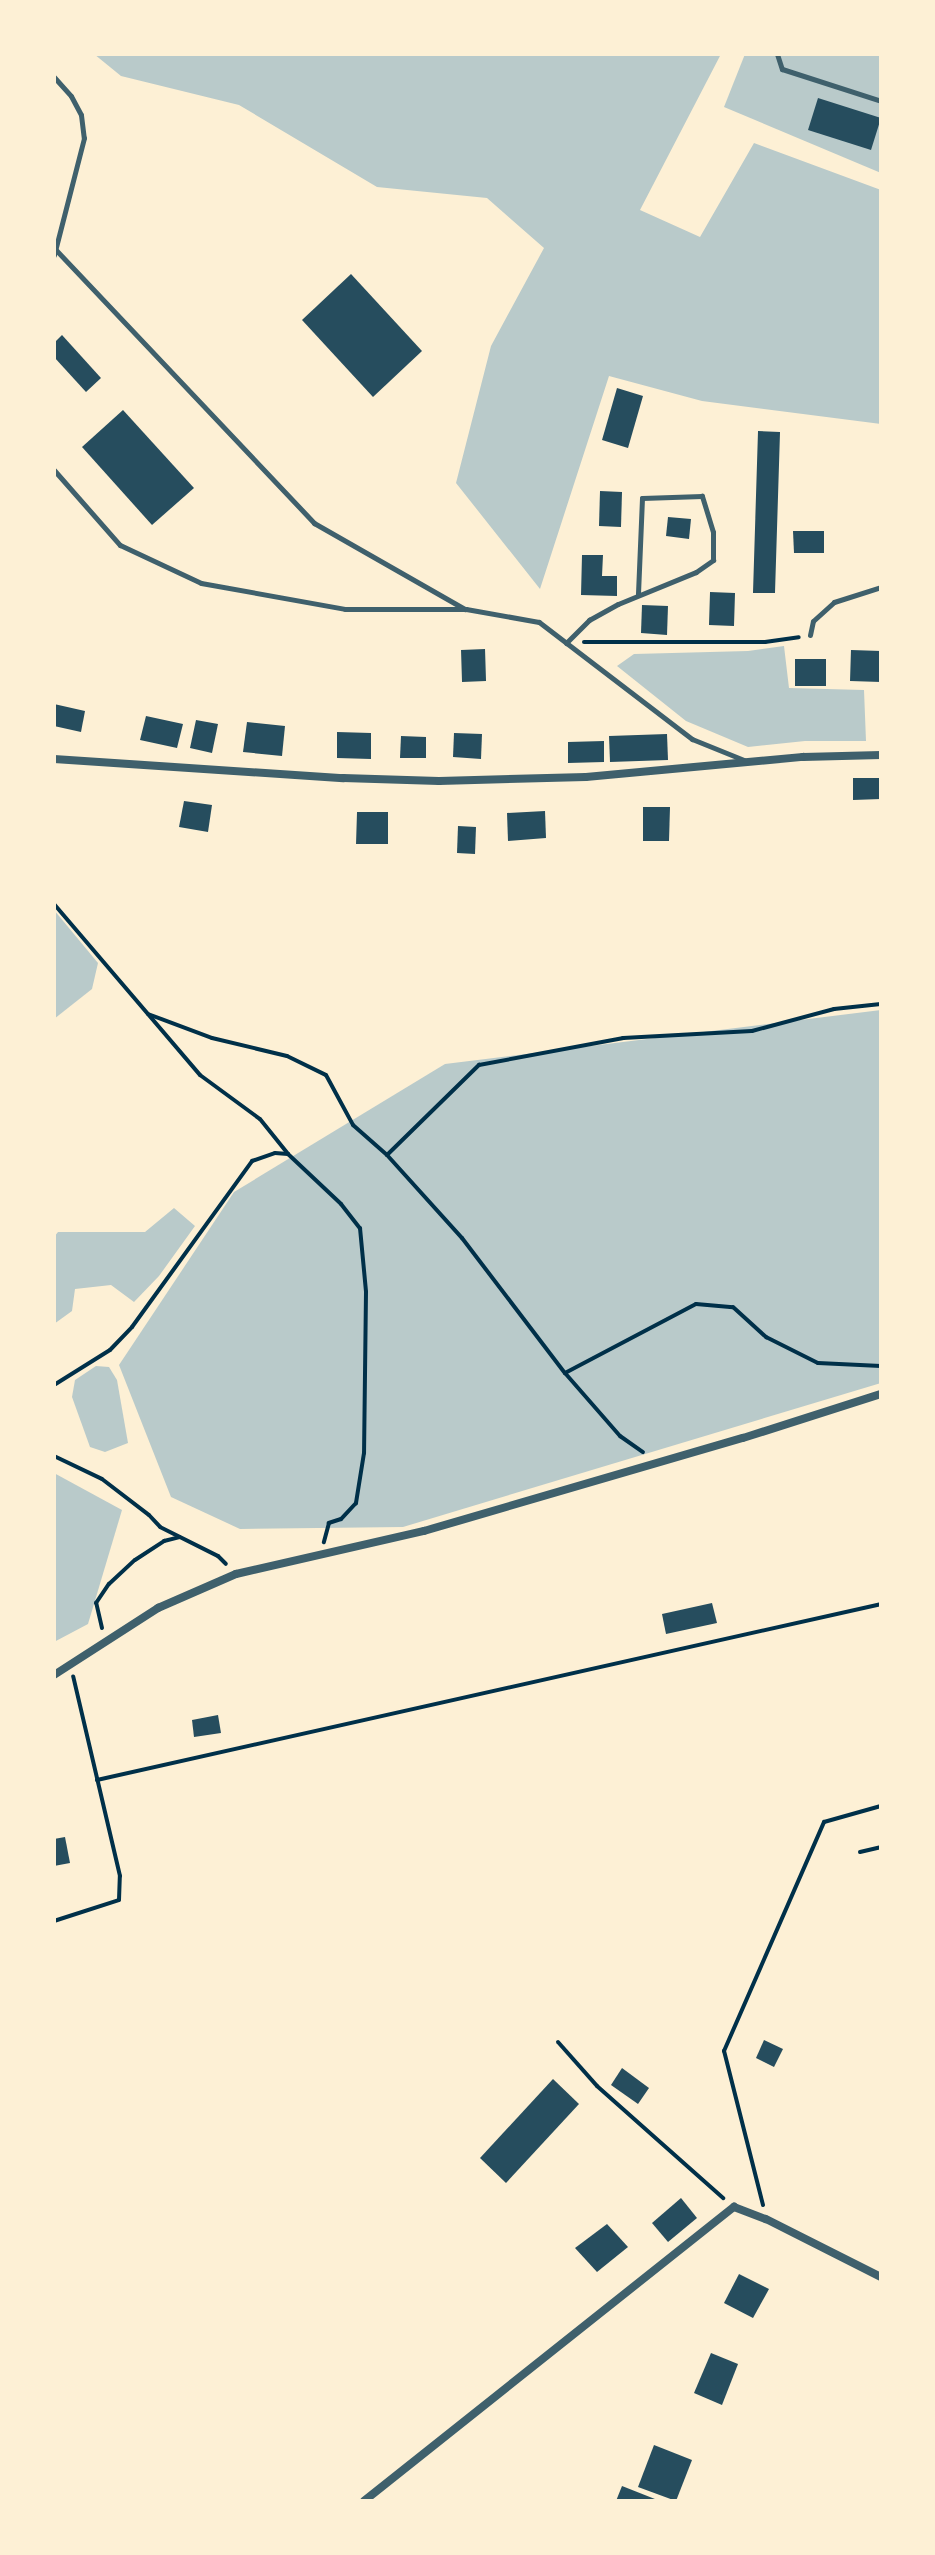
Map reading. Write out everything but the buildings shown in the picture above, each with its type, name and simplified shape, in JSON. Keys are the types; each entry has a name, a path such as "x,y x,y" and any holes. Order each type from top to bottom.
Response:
{"street":[{"path":"54,759 268,774 439,781 586,777 803,757 881,755"},
{"path":"54,1675 158,1608 236,1574 424,1531 881,1394"},
{"path":"364,2501 734,2207 766,2219 881,2277"}],"lane":[{"path":"777,54 782,69 881,101"},
{"path":"54,77 71,96 81,115 84,138 55,252 314,523 466,609"},
{"path":"54,470 120,545 201,583 345,609 466,609 539,622 692,739 752,763"},
{"path":"566,643 589,620 638,594 696,572 713,560 713,532 702,496 642,498 638,594"},
{"path":"810,635 813,621 834,602 881,587"}],"path":[{"path":"566,643 765,642 810,635"},
{"path":"54,904 200,1075 260,1119 288,1154 341,1204 360,1228 366,1292 364,1453 356,1503 341,1519 329,1523 324,1553"},
{"path":"387,1155 479,1065 623,1038 752,1031 834,1009 881,1004"},
{"path":"148,1014 212,1038 287,1056 326,1075 353,1125 387,1155 462,1238 565,1373 620,1436 658,1463"},
{"path":"54,1385 110,1350 132,1327 252,1161 275,1153 288,1154"},
{"path":"565,1373 696,1304 733,1307 766,1337 818,1363 881,1366"},
{"path":"54,1456 102,1479 160,1527 218,1556 236,1574"},
{"path":"107,1642 97,1617 96,1603 109,1584 144,1553 164,1541 182,1537"},
{"path":"97,1780 881,1604"},
{"path":"54,1921 119,1900 120,1876 71,1666"},
{"path":"766,2219 724,2051 824,1822 881,1806"},
{"path":"860,1852 881,1847"},
{"path":"558,2042 597,2086 734,2207"}],"shaded area":[{"path":"94,54 721,54 640,210 700,237 754,143 881,190 881,424 702,401 609,376 540,589 456,483 491,346 544,248 487,198 377,187 239,105 121,76"},
{"path":"745,54 881,54 881,173 724,107"},
{"path":"784,646 789,688 864,690 866,741 805,741 748,747 686,721 617,666 634,654 748,651"},
{"path":"54,910 98,963 92,989 54,1019"},
{"path":"881,1010 881,1383 403,1527 240,1529 171,1497 119,1365 234,1192 445,1064"},
{"path":"174,1208 195,1226 159,1276 134,1302 111,1285 75,1289 72,1311 54,1324 54,1237 58,1232 145,1232"},
{"path":"96,1366 109,1367 117,1380 128,1443 105,1452 90,1447 72,1397 75,1380"},
{"path":"54,1473 122,1510 88,1624 54,1642"}]}
